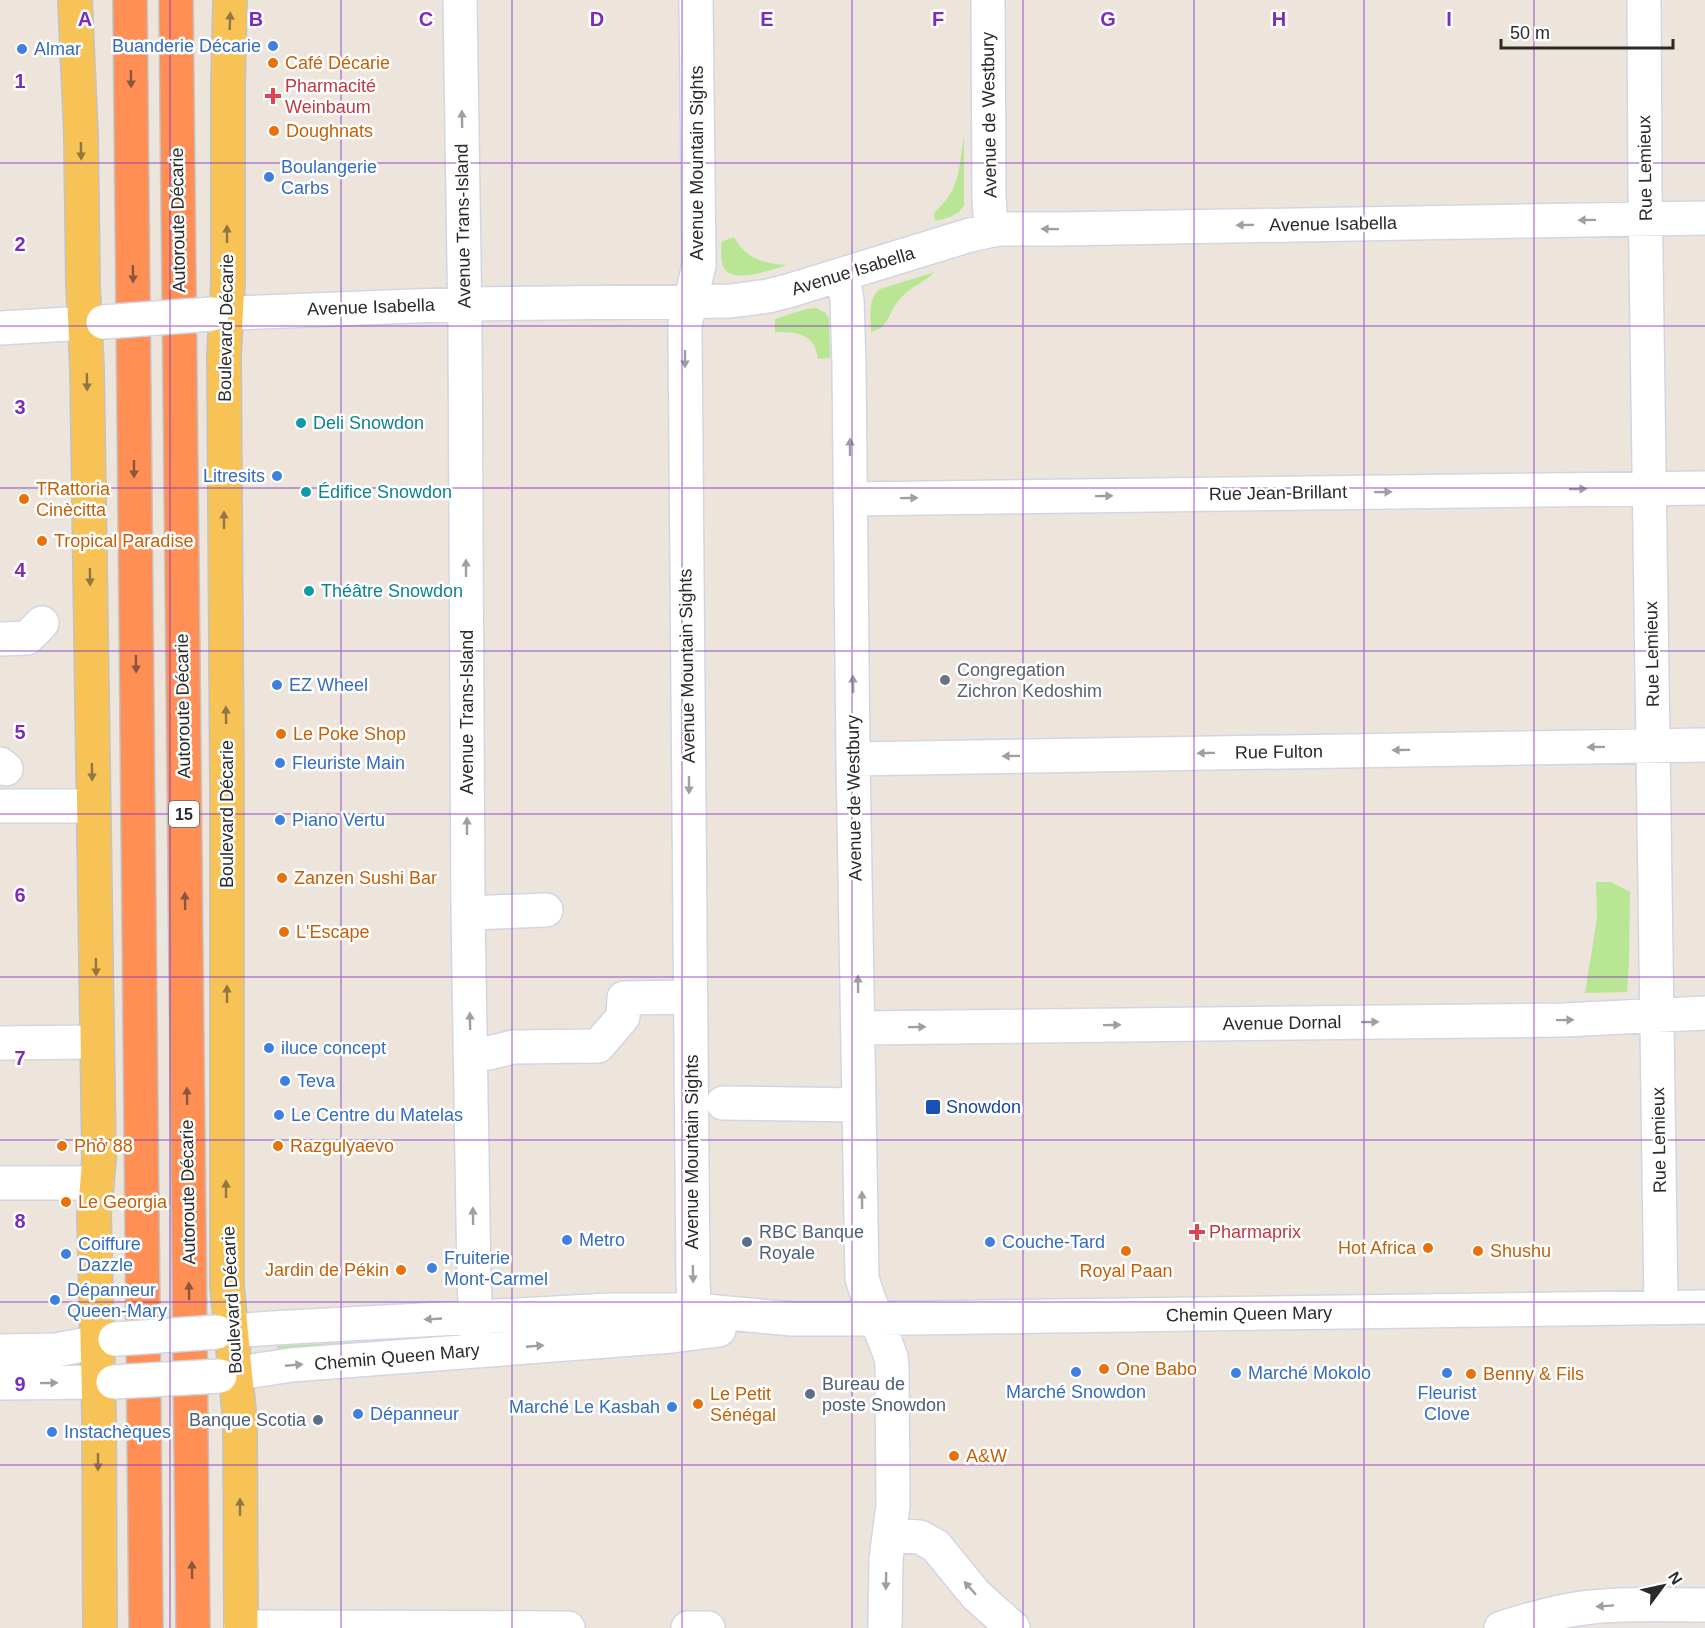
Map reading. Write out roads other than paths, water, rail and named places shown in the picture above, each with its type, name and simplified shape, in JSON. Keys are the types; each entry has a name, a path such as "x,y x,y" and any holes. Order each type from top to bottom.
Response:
{"highway":[{"path":"130,0 146,1628"},
{"name":"Autoroute Décarie","path":"176,0 193,1628"}],"main road":[{"path":"75,0 81,135 94,322 87,368 99,1159 94,1215 105,1340 100,1628"},
{"name":"Boulevard Décarie","path":"230,0 219,314 224,355 227,855 227,1286 224,1332 228,1374 240,1422 241,1628"}],"street":[{"name":"Avenue Trans-Island","path":"460,0 468,913 477,1351"},
{"name":"Avenue Mountain Sights","path":"696,0 699,265 685,334 693,1282 696,1321"},
{"name":"Avenue de Westbury","path":"988,0 991,230"},
{"name":"Rue Lemieux","path":"1644,0 1645,219 1661,1307"},
{"name":"Avenue Isabella","path":"0,328 219,314 464,304 731,301 788,291 991,230 1705,218"},
{"name":"Avenue de Westbury","path":"842,275 848,310 862,1278 891,1357 892,1366 893,1506 886,1559 885,1628"},
{"name":"Rue Jean-Brillant","path":"850,499 1705,488"},
{"path":"0,639 27,638 42,623"},
{"name":"Rue Fulton","path":"854,759 1705,745"},
{"path":"0,807 93,806"},
{"path":"468,913 546,910"},
{"path":"471,1054 489,1053 513,1047 598,1046 623,1017 624,998 690,997"},
{"name":"Avenue Dornal","path":"858,1028 1564,1020 1705,1013"},
{"path":"0,1043 97,1042"},
{"path":"723,1103 859,1105"},
{"path":"0,1183 97,1184"},
{"name":"Chemin Queen Mary","path":"0,1383 105,1382 228,1374 291,1365 477,1351 696,1321 1705,1307"},
{"name":"Chemin Queen Mary","path":"0,1351 56,1350 105,1340 224,1332 610,1310 696,1321"},
{"path":"890,1535 920,1537 936,1546 976,1595 1013,1628"},
{"path":"1501,1628 1553,1613 1591,1607 1705,1605"},
{"path":"241,1628 568,1628"},
{"path":"688,1628 708,1628"}],"place":[{"name":"Buanderie Décarie","path":"273,46"},
{"name":"Almar","path":"22,49"},
{"name":"Café Décarie","path":"273,63"},
{"name":"Pharmacité Weinbaum","path":"273,96"},
{"name":"Doughnats","path":"274,131"},
{"name":"Boulangerie Carbs","path":"269,177"},
{"name":"Deli Snowdon","path":"301,423"},
{"name":"Litresits","path":"277,476"},
{"name":"Édifice Snowdon","path":"306,492"},
{"name":"TRattoria Cinècitta","path":"24,499"},
{"name":"Tropical Paradise","path":"42,541"},
{"name":"Théâtre Snowdon","path":"309,591"},
{"name":"Congregation Zichron Kedoshim","path":"945,680"},
{"name":"EZ Wheel","path":"277,685"},
{"name":"Le Poke Shop","path":"281,734"},
{"name":"Fleuriste Main","path":"280,763"},
{"name":"Piano Vertu","path":"280,820"},
{"name":"Zanzen Sushi Bar","path":"282,878"},
{"name":"L'Escape","path":"284,932"},
{"name":"iluce concept","path":"269,1048"},
{"name":"Teva","path":"285,1081"},
{"name":"Snowdon","path":"933,1107"},
{"name":"Le Centre du Matelas","path":"279,1115"},
{"name":"Phở 88","path":"62,1146"},
{"name":"Razgulyaevo","path":"278,1146"},
{"name":"Le Georgia","path":"66,1202"},
{"name":"Pharmaprix","path":"1197,1232"},
{"name":"Metro","path":"567,1240"},
{"name":"RBC Banque Royale","path":"747,1242"},
{"name":"Couche-Tard","path":"990,1242"},
{"name":"Hot Africa","path":"1428,1248"},
{"name":"Royal Paan","path":"1126,1251"},
{"name":"Shushu","path":"1478,1251"},
{"name":"Coiffure Dazzle","path":"66,1254"},
{"name":"Fruiterie Mont-Carmel","path":"432,1268"},
{"name":"Jardin de Pékin","path":"401,1270"},
{"name":"Dépanneur Queen-Mary","path":"55,1300"},
{"name":"One Babo","path":"1104,1369"},
{"name":"Marché Snowdon","path":"1076,1372"},
{"name":"Marché Mokolo","path":"1236,1373"},
{"name":"Fleurist Clove","path":"1447,1373"},
{"name":"Benny & Fils","path":"1471,1374"},
{"name":"Bureau de poste Snowdon","path":"810,1394"},
{"name":"Le Petit Sénégal","path":"698,1404"},
{"name":"Marché Le Kasbah","path":"672,1407"},
{"name":"Dépanneur","path":"358,1414"},
{"name":"Banque Scotia","path":"318,1420"},
{"name":"Instachèques","path":"52,1432"},
{"name":"A&W","path":"954,1456"}]}
